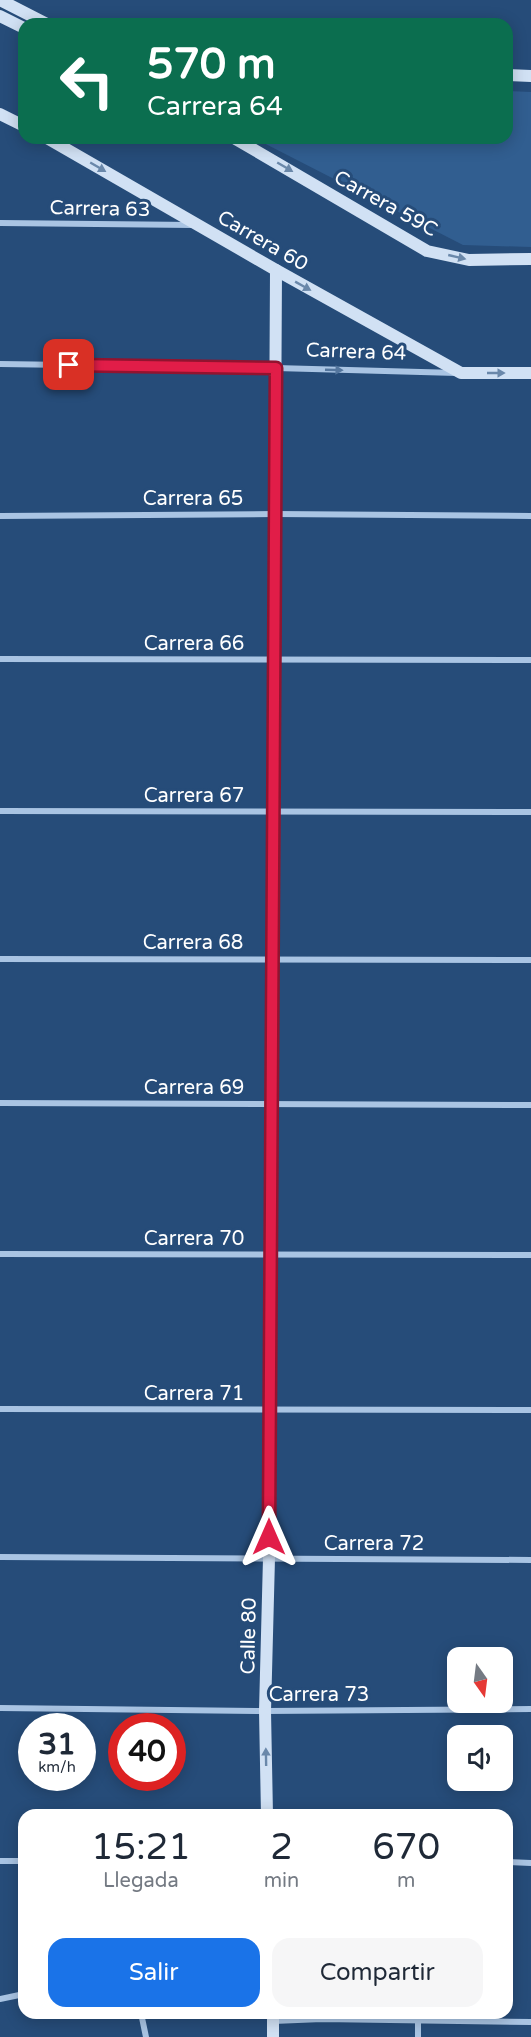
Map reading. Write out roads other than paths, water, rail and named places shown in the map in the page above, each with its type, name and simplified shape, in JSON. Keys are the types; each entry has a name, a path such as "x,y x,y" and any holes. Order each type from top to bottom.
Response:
{"street":[{"path":"0,0 35,18"},
{"path":"0,16 18,25"},
{"path":"513,75 531,76"},
{"path":"0,114 18,123"},
{"name":"Carrera 60","path":"58,144 461,374"},
{"name":"Carrera 59C","path":"244,144 427,251 469,260 531,259"},
{"name":"Carrera 63","path":"0,223 200,225"},
{"name":"Calle 80","path":"267,1809 265,1711 269,1558 276,270"},
{"name":"Carrera 64","path":"0,364 276,368 461,374 531,373"},
{"name":"Carrera 65","path":"0,516 275,514 531,516"},
{"name":"Carrera 66","path":"0,659 531,660"},
{"name":"Carrera 67","path":"0,811 531,812"},
{"name":"Carrera 68","path":"0,959 531,960"},
{"name":"Carrera 69","path":"0,1103 531,1105"},
{"name":"Carrera 70","path":"0,1254 531,1255"},
{"name":"Carrera 71","path":"0,1409 531,1410"},
{"name":"Carrera 72","path":"0,1557 531,1560"},
{"name":"Carrera 73","path":"0,1708 265,1711 531,1709"},
{"path":"0,1861 18,1861"},
{"path":"513,1862 531,1863"},
{"path":"0,1999 18,1995"},
{"path":"142,2019 146,2037"},
{"path":"273,2019 273,2037"},
{"path":"322,2019 531,2022"},
{"path":"418,2020 418,2037"}]}
